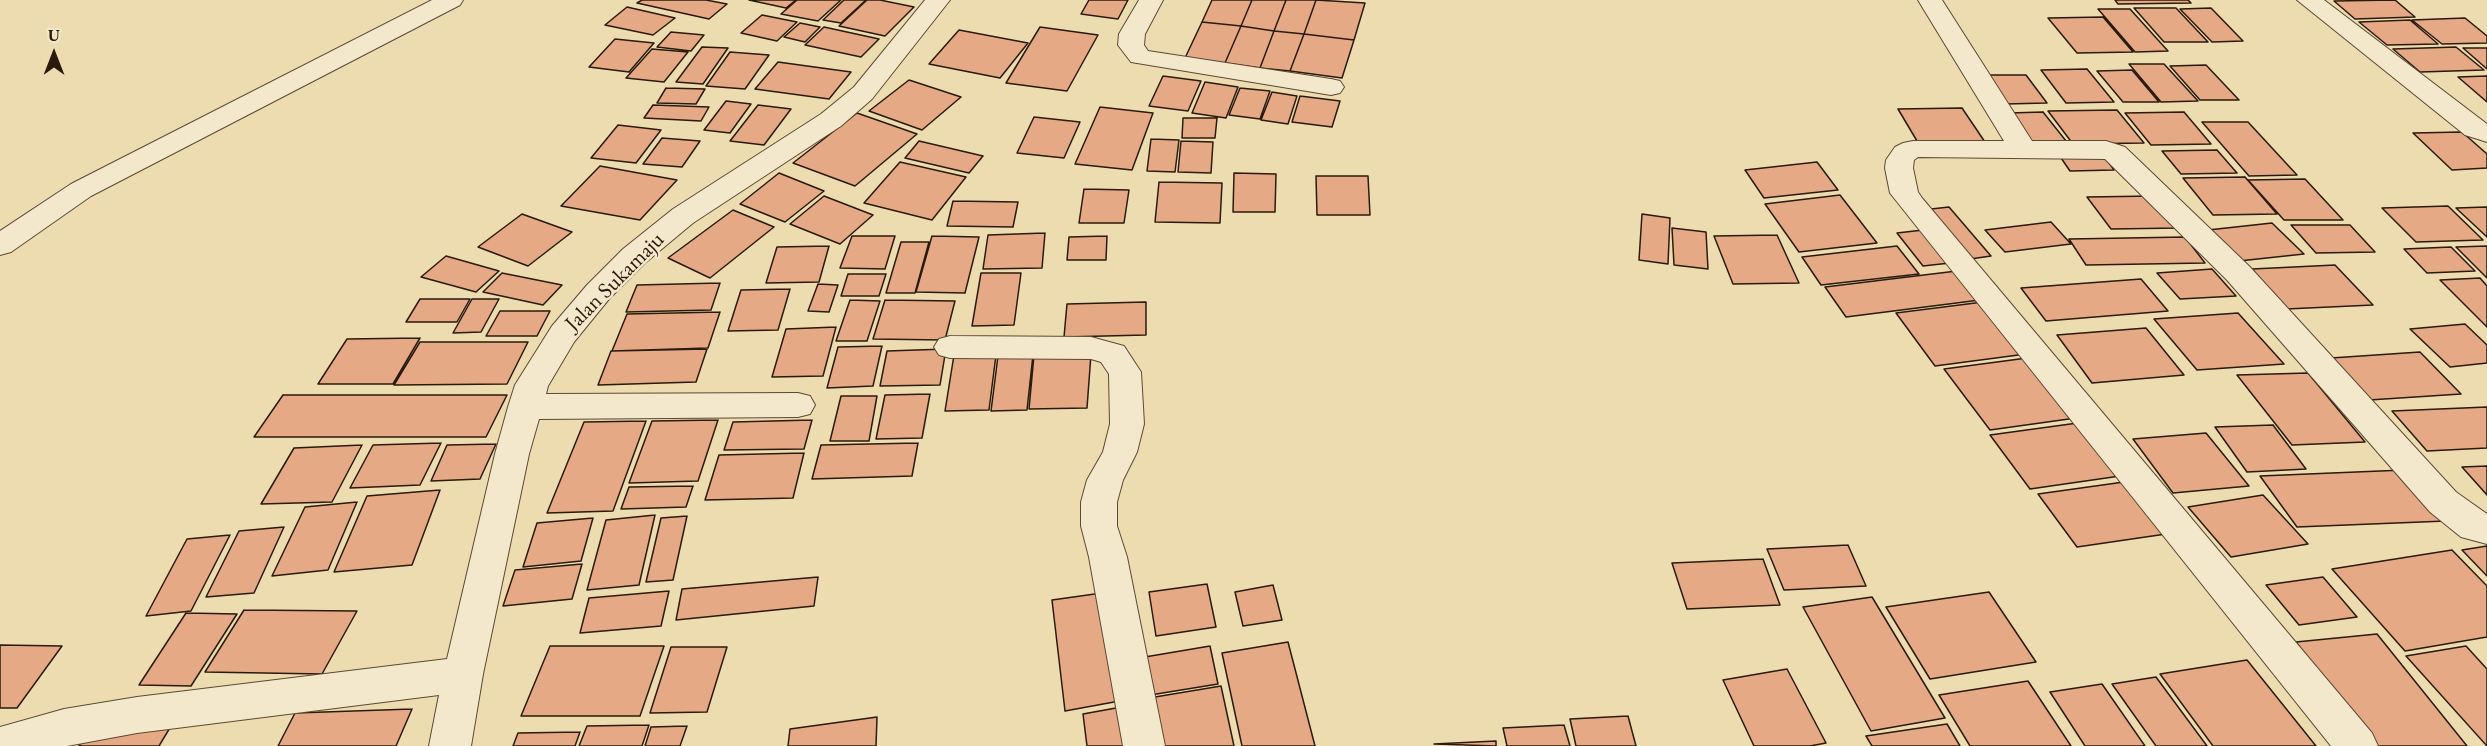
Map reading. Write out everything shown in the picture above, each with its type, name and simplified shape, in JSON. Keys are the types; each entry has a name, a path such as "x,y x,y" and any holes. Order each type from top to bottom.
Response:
{"street":[{"path":"0,245 81,190 451,0"},
{"name":"Jalan Sukamaju","path":"450,746 463,674 512,454 532,385 563,334 598,292 634,256 683,216 839,113 863,93 938,0"},
{"path":"1150,0 1132,34 1131,45 1140,57 1331,87"},
{"path":"1930,0 2024,150"},
{"path":"2309,0 2475,129 2487,135"},
{"path":"2357,746 1904,193 1899,168 1900,159 1905,153 1914,149 2106,149 2121,157 2238,273 2450,508 2474,527 2487,529"},
{"path":"950,347 1091,348 1112,354 1125,372 1127,423 1120,452 1105,480 1099,502 1099,526 1108,557 1144,746"},
{"path":"525,407 798,405"},
{"path":"0,746 64,728 137,715 463,674"}],"building":[{"path":"642,0 706,0 727,4 709,19 637,3"},
{"path":"749,0 796,0 786,8"},
{"path":"797,0 841,0 818,21 781,14"},
{"path":"844,0 866,0 841,23 823,20"},
{"path":"867,0 880,0 914,7 885,36 839,26"},
{"path":"1089,0 1128,0 1118,19 1081,14"},
{"path":"1212,0 1252,0 1241,26 1202,22"},
{"path":"1252,0 1286,0 1274,31 1241,26"},
{"path":"1286,0 1316,0 1304,34 1274,31"},
{"path":"1316,0 1365,3 1354,40 1304,34"},
{"path":"2115,0 2188,0 2191,3 2118,4"},
{"path":"2395,0 2415,17 2355,19 2334,1"},
{"path":"627,7 675,18 653,35 605,25"},
{"path":"2134,8 2176,8 2208,42 2164,42"},
{"path":"2211,8 2243,41 2212,42 2180,9"},
{"path":"2098,9 2130,9 2168,51 2135,52"},
{"path":"762,15 797,22 777,41 741,33"},
{"path":"2103,17 2133,52 2077,53 2048,18"},
{"path":"2465,18 2487,36 2487,43 2442,44 2412,20"},
{"path":"2410,20 2438,44 2387,45 2359,22"},
{"path":"1202,22 1241,26 1225,63 1185,58"},
{"path":"800,23 820,27 805,42 784,37"},
{"path":"1241,26 1274,31 1260,68 1225,63"},
{"path":"824,27 879,39 861,57 805,45"},
{"path":"1040,27 1098,35 1067,91 1006,83"},
{"path":"959,30 1028,43 1000,78 929,64"},
{"path":"1274,31 1304,34 1290,71 1260,68"},
{"path":"671,32 704,35 691,51 657,47"},
{"path":"1304,34 1354,40 1342,78 1290,71"},
{"path":"615,39 654,43 629,72 589,67"},
{"path":"702,47 728,48 703,84 676,82"},
{"path":"2456,47 2484,70 2420,72 2393,49"},
{"path":"2463,48 2487,48 2487,69"},
{"path":"652,49 688,52 664,82 626,78"},
{"path":"730,52 769,55 745,89 706,86"},
{"path":"778,62 851,72 829,99 755,89"},
{"path":"2129,64 2164,64 2198,101 2161,102"},
{"path":"2206,65 2239,100 2200,100 2170,66"},
{"path":"2087,69 2114,102 2066,103 2041,70"},
{"path":"2132,70 2159,102 2123,102 2097,71"},
{"path":"1985,75 2026,75 2047,103 2005,104"},
{"path":"1163,76 1201,81 1188,111 1149,106"},
{"path":"2487,76 2487,102 2458,77"},
{"path":"909,80 961,97 922,130 869,111"},
{"path":"1205,82 1238,87 1226,118 1192,113"},
{"path":"666,88 705,89 696,104 657,103"},
{"path":"1240,88 1270,91 1260,119 1229,115"},
{"path":"1272,92 1297,96 1288,124 1261,120"},
{"path":"1300,96 1340,101 1332,127 1292,122"},
{"path":"726,101 751,104 730,133 704,130"},
{"path":"653,105 709,107 701,121 644,118"},
{"path":"758,105 791,109 764,145 730,141"},
{"path":"1100,107 1153,113 1132,170 1075,164"},
{"path":"1962,108 1987,145 1920,146 1898,109"},
{"path":"2117,110 2144,143 2073,144 2048,111"},
{"path":"2043,112 2070,146 2033,147 2009,113"},
{"path":"2184,112 2211,144 2151,145 2125,113"},
{"path":"857,113 917,134 855,186 793,163"},
{"path":"1034,117 1080,122 1064,158 1017,153"},
{"path":"1183,118 1217,118 1215,138 1182,138"},
{"path":"2202,122 2248,122 2297,175 2249,176"},
{"path":"618,125 661,130 636,163 591,158"},
{"path":"2462,132 2487,154 2487,168 2452,170 2413,133"},
{"path":"662,138 700,141 682,167 643,164"},
{"path":"1151,139 1179,140 1175,172 1147,171"},
{"path":"919,141 983,156 969,173 905,158"},
{"path":"1181,141 1213,142 1211,173 1178,172"},
{"path":"2217,150 2237,173 2181,174 2162,151"},
{"path":"2103,154 2114,170 2070,171 2059,155"},
{"path":"900,162 966,177 932,220 864,203"},
{"path":"1817,162 1838,190 1764,198 1745,170"},
{"path":"600,166 677,180 640,220 561,206"},
{"path":"779,173 824,191 785,222 740,204"},
{"path":"1234,173 1276,174 1275,212 1233,212"},
{"path":"1316,176 1368,176 1370,215 1317,215"},
{"path":"2245,177 2277,214 2213,215 2183,178"},
{"path":"2305,179 2343,220 2284,220 2248,180"},
{"path":"1159,182 1222,183 1220,223 1155,222"},
{"path":"1084,189 1129,190 1124,223 1079,223"},
{"path":"1840,195 1877,243 1799,252 1765,204"},
{"path":"824,196 873,215 840,244 790,224"},
{"path":"2153,196 2179,228 2111,229 2087,197"},
{"path":"953,201 1018,202 1013,227 947,226"},
{"path":"2448,206 2483,240 2416,242 2382,208"},
{"path":"1949,207 1991,256 1963,260 1922,210"},
{"path":"2487,207 2487,237 2456,208"},
{"path":"733,210 774,227 710,278 668,258"},
{"path":"522,214 572,232 528,266 478,247"},
{"path":"1642,214 1670,218 1668,264 1639,260"},
{"path":"2051,222 2071,244 2005,252 1985,230"},
{"path":"2272,223 2304,254 2239,261 2208,230"},
{"path":"2291,225 2350,225 2375,252 2316,253"},
{"path":"1672,228 1706,232 1708,269 1674,265"},
{"path":"1923,230 1950,263 1923,266 1897,233"},
{"path":"1045,233 1042,268 983,269 988,235"},
{"path":"1777,235 1799,283 1733,284 1714,236"},
{"path":"852,236 895,236 885,269 840,268"},
{"path":"932,236 979,237 965,293 916,292"},
{"path":"1107,236 1106,260 1067,260 1069,237"},
{"path":"2185,237 2205,263 2086,265 2069,239"},
{"path":"901,242 929,242 915,293 886,293"},
{"path":"829,246 819,282 766,283 777,247"},
{"path":"1897,246 1919,274 1821,285 1802,257"},
{"path":"2487,246 2487,278 2456,247"},
{"path":"2451,247 2475,271 2427,273 2404,249"},
{"path":"446,256 499,271 476,292 421,277"},
{"path":"2335,265 2373,305 2286,309 2252,269"},
{"path":"2212,269 2236,296 2180,299 2157,273"},
{"path":"1965,270 1988,299 1846,317 1825,287"},
{"path":"502,273 562,285 543,305 483,292"},
{"path":"981,273 1021,273 1014,325 972,326"},
{"path":"848,274 886,274 879,296 841,296"},
{"path":"2480,278 2487,286 2487,327 2440,280"},
{"path":"2141,279 2168,311 2046,321 2021,288"},
{"path":"720,283 711,310 626,312 637,285"},
{"path":"818,284 838,285 829,312 808,311"},
{"path":"790,289 778,330 728,331 741,290"},
{"path":"420,299 470,299 457,322 406,322"},
{"path":"472,299 499,299 481,332 453,333"},
{"path":"850,300 880,301 867,341 836,341"},
{"path":"885,300 955,301 945,340 873,339"},
{"path":"1146,302 1146,335 1064,337 1067,304"},
{"path":"1983,302 2026,354 1935,366 1896,313"},
{"path":"500,311 550,311 537,336 486,336"},
{"path":"720,312 708,348 612,351 627,314"},
{"path":"2238,313 2284,364 2197,370 2154,319"},
{"path":"2465,324 2487,345 2487,363 2450,367 2410,329"},
{"path":"836,327 823,376 772,377 786,329"},
{"path":"2146,328 2184,375 2092,383 2057,335"},
{"path":"420,338 393,384 318,384 347,339"},
{"path":"420,342 528,342 507,384 394,385"},
{"path":"882,346 873,386 827,388 838,347"},
{"path":"707,349 696,382 598,385 611,351"},
{"path":"946,349 940,385 880,386 887,351"},
{"path":"2420,352 2461,394 2369,400 2331,358"},
{"path":"1091,354 1087,408 1029,409 1034,355"},
{"path":"954,355 996,355 989,410 945,411"},
{"path":"1033,355 1027,410 991,411 998,356"},
{"path":"2027,358 2076,418 1990,430 1944,369"},
{"path":"2308,373 2365,442 2292,445 2237,375"},
{"path":"930,394 922,438 876,439 885,395"},
{"path":"283,395 507,395 486,437 254,437"},
{"path":"841,396 877,396 869,441 830,441"},
{"path":"2487,407 2487,448 2427,451 2392,411"},
{"path":"718,420 698,481 629,483 652,421"},
{"path":"812,420 804,449 724,450 733,422"},
{"path":"646,421 613,511 547,513 584,422"},
{"path":"2085,422 2127,475 2030,489 1990,435"},
{"path":"2273,425 2306,469 2247,472 2215,427"},
{"path":"2206,433 2249,486 2173,493 2133,439"},
{"path":"441,443 420,485 350,488 373,445"},
{"path":"918,443 912,476 812,479 821,445"},
{"path":"496,444 480,479 431,481 447,445"},
{"path":"362,445 332,502 261,504 294,448"},
{"path":"804,453 793,498 705,500 719,455"},
{"path":"2487,466 2487,495 2462,467"},
{"path":"2404,470 2446,521 2297,527 2260,476"},
{"path":"2131,481 2173,533 2077,547 2038,494"},
{"path":"693,486 686,507 621,509 629,487"},
{"path":"440,490 412,565 334,572 367,496"},
{"path":"2263,495 2308,544 2231,557 2188,507"},
{"path":"357,502 328,570 272,576 305,507"},
{"path":"655,515 639,585 587,590 606,520"},
{"path":"687,516 673,580 646,582 661,518"},
{"path":"593,518 581,561 523,567 537,523"},
{"path":"284,527 254,593 206,597 239,531"},
{"path":"230,535 191,611 146,616 187,539"},
{"path":"1848,545 1866,586 1784,590 1767,549"},
{"path":"2487,546 2487,576 2462,550"},
{"path":"2452,550 2487,586 2487,637 2405,651 2332,569"},
{"path":"1763,559 1780,605 1687,609 1672,563"},
{"path":"582,564 572,599 503,606 515,570"},
{"path":"818,577 814,606 676,620 682,589"},
{"path":"2323,577 2357,617 2299,625 2266,585"},
{"path":"1207,584 1216,627 1156,636 1149,592"},
{"path":"1273,585 1282,620 1243,626 1235,592"},
{"path":"669,591 661,626 580,633 589,598"},
{"path":"1109,592 1125,700 1065,711 1052,600"},
{"path":"1989,592 2036,662 1930,679 1886,607"},
{"path":"1872,597 1945,718 1871,731 1803,607"},
{"path":"244,610 357,611 322,674 205,672"},
{"path":"186,613 237,614 191,686 139,685"},
{"path":"2377,634 2467,746 2374,746 2296,642"},
{"path":"1288,642 1315,746 1242,746 1222,653"},
{"path":"0,645 62,646 17,708 0,708"},
{"path":"550,646 664,646 640,716 521,716"},
{"path":"1210,646 1218,684 1138,697 1133,659"},
{"path":"2466,646 2487,669 2487,746 2406,656"},
{"path":"671,647 727,647 707,712 650,713"},
{"path":"2247,660 2316,746 2213,746 2160,674"},
{"path":"1787,669 1826,743 1810,746 1754,746 1723,680"},
{"path":"2156,677 2207,746 2156,746 2112,684"},
{"path":"2028,681 2071,746 1970,746 1939,695"},
{"path":"2102,684 2145,746 2085,746 2050,692"},
{"path":"1221,686 1234,746 1157,746 1149,698"},
{"path":"1127,706 1133,746 1087,746 1083,714"},
{"path":"412,709 396,746 278,746 295,713"},
{"path":"1628,716 1636,746 1576,746 1570,719"},
{"path":"877,717 876,746 788,746 790,729"},
{"path":"1947,724 1960,746 1872,746 1866,736"},
{"path":"649,725 642,746 579,746 587,726"},
{"path":"1564,725 1570,746 1507,746 1503,728"},
{"path":"171,726 159,746 79,746 90,728"},
{"path":"687,726 680,746 645,746 651,727"},
{"path":"580,732 575,746 513,746 518,733"},
{"path":"1496,741 1496,746 1434,744"}]}
